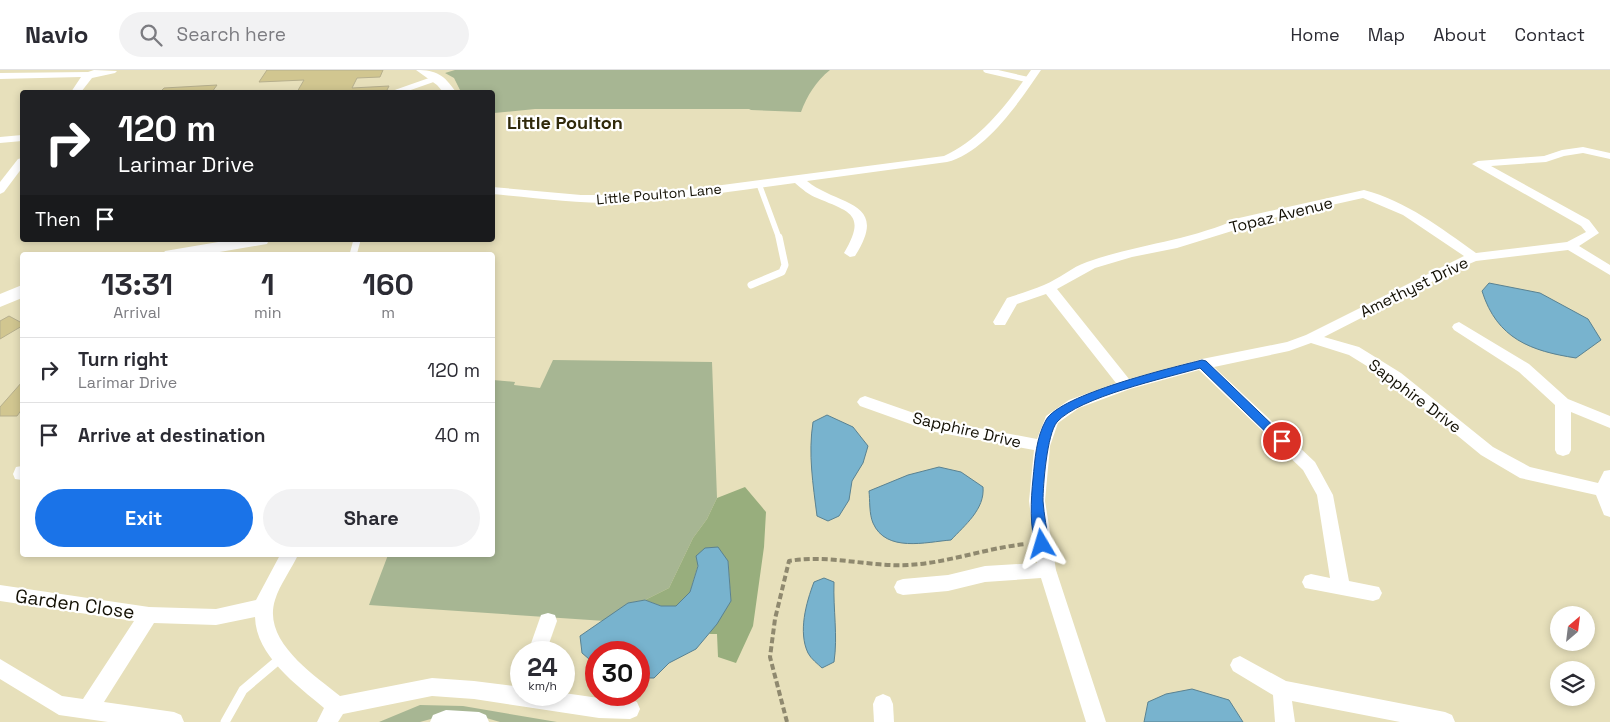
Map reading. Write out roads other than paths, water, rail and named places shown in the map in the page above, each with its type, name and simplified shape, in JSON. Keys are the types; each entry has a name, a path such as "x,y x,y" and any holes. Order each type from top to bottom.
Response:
{"street":[{"path":"423,70 437,78 448,90"},
{"name":"Little Poulton Lane","path":"495,190 581,199 626,199 759,184 947,159 960,155 1008,108 1036,70"},
{"path":"0,76 78,73 87,76 98,72 112,71"},
{"path":"78,90 87,79 87,76"},
{"path":"0,140 20,138"},
{"path":"1463,167 1546,158 1562,153 1583,150 1610,156"},
{"path":"0,190 20,164"},
{"name":"Amethyst Drive","path":"1311,338 1450,267 1474,257 1570,246 1593,233 1584,223 1478,164"},
{"path":"796,178 810,190 848,205 857,213 862,223 860,236 850,253"},
{"name":"Topaz Avenue","path":"1000,322 1012,301 1049,288 1090,265 1130,253 1173,245 1228,228 1243,221 1364,194 1384,199 1474,257"},
{"path":"190,252 249,242"},
{"path":"1570,246 1610,271"},
{"path":"1049,288 1126,385"},
{"path":"0,301 20,292"},
{"path":"1459,327 1524,368 1563,403 1610,422"},
{"name":"Sapphire Drive","path":"1096,722 1047,570 1037,502 1042,446 1051,420 1074,404 1126,385 1202,364 1288,346 1311,338 1354,351 1396,377 1487,451 1526,473 1607,486 1610,510"},
{"path":"1202,364 1309,466 1325,495 1341,587"},
{"name":"Sapphire Drive","path":"865,402 930,425 1042,446"},
{"path":"1563,403 1563,450"},
{"path":"288,557 274,582 264,607 266,624 272,642 282,657 332,714 390,694 432,687 510,694"},
{"path":"903,587 948,583 986,574 1047,570"},
{"path":"1310,582 1373,593"},
{"name":"Garden Close","path":"0,593 149,615 216,617 264,607"},
{"name":"Garden Close","path":"87,710 149,615"},
{"path":"541,641 548,621"},
{"path":"1240,665 1283,690 1330,701 1402,712 1445,722"},
{"path":"0,668 59,705 174,722"},
{"path":"1283,690 1282,704 1285,722"},
{"path":"566,706 597,715 630,709"},
{"path":"440,722 455,720 479,722"}],"lane":[{"path":"986,70 1029,80"},
{"path":"401,90 437,78"},
{"path":"751,285 782,272 785,265 779,237 759,184"},
{"path":"225,722 244,690 282,657"}],"water":[{"path":"1489,283 1540,293 1588,319 1601,340 1576,358 1544,351 1518,340 1506,331 1488,307 1482,291"},
{"path":"827,415 853,427 868,446 863,463 852,481 849,500 839,516 828,521 817,516 811,457 813,422"},
{"path":"939,467 961,472 983,487 981,502 973,516 951,540 907,544 887,539 873,523 869,491 908,475"},
{"path":"718,547 728,561 731,601 717,624 696,649 669,663 654,678 650,678 650,641 585,641 585,656 582,653 580,636 628,603 645,600 661,606 676,606 690,592 698,566 696,556 705,548"},
{"path":"824,578 834,582 836,642 834,662 822,668 808,653 803,627 808,599 814,582"},
{"path":"1192,689 1229,700 1243,722 1144,722 1148,702 1166,694"}],"district":[{"name":"Little Poulton","path":"565,122"}]}
